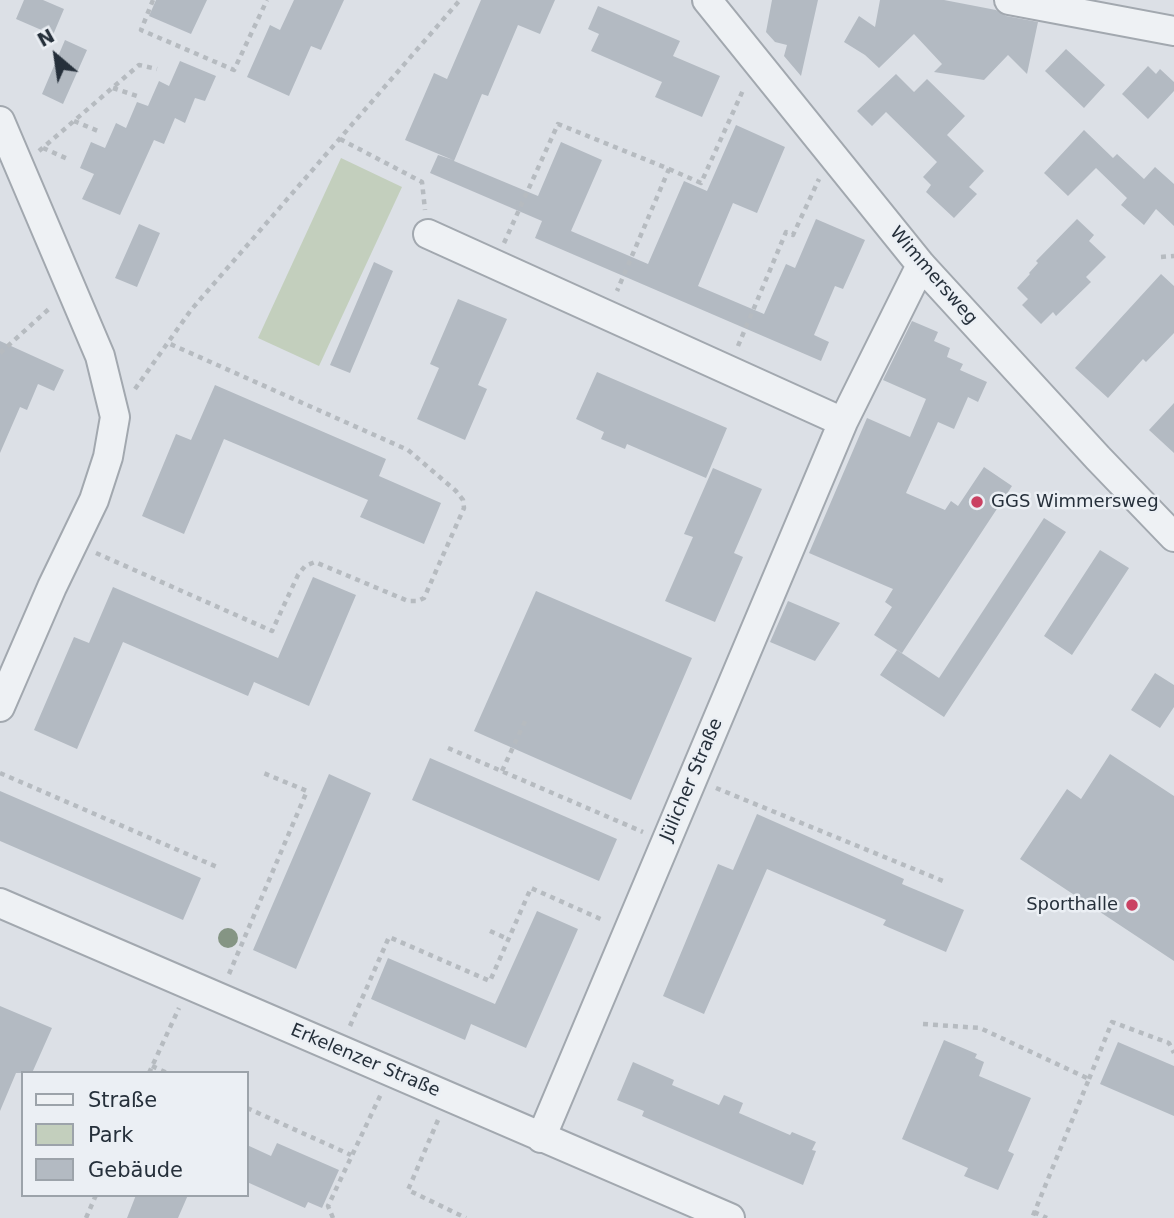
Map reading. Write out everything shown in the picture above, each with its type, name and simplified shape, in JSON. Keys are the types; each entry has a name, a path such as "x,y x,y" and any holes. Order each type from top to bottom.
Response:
{"street":[{"name":"Wimmersweg","path":"708,0 921,265 1174,537"},
{"path":"1009,0 1174,31"},
{"path":"0,121 100,356 115,416 108,457 94,500 0,707"},
{"path":"428,234 843,422"},
{"name":"Jülicher Straße","path":"541,1138 843,422 921,265"},
{"name":"Erkelenzer Straße","path":"0,903 730,1218"}],"path":[{"path":"153,0 141,30 234,70 267,0"},
{"path":"115,416 191,310 460,0"},
{"path":"494,264 558,124 701,183 756,60"},
{"path":"20,168 139,65 157,69"},
{"path":"112,87 137,96"},
{"path":"74,121 98,131"},
{"path":"340,139 422,182 428,234"},
{"path":"43,148 71,160"},
{"path":"728,370 786,232 793,235 831,154"},
{"path":"607,315 669,169"},
{"path":"1161,257 1174,256"},
{"path":"0,353 72,288"},
{"path":"73,543 272,631 298,575 305,566 315,562 408,601 424,598 464,508 463,500 456,491 408,450 168,343"},
{"path":"502,771 527,717"},
{"path":"448,748 665,842"},
{"path":"219,998 307,791 261,772"},
{"path":"0,774 218,867"},
{"path":"692,778 943,881"},
{"path":"340,1049 389,937 490,981 531,888 628,930"},
{"path":"490,931 508,939"},
{"path":"150,1071 190,985"},
{"path":"1047,1218 1033,1215 1112,1021 1169,1043 1174,1053"},
{"path":"923,1024 980,1028 1089,1079"},
{"path":"152,1066 163,1071"},
{"path":"332,1218 328,1206 392,1072"},
{"path":"447,1097 408,1190 466,1218"},
{"path":"248,1108 351,1155"},
{"path":"86,1218 95,1197"}],"green space":[{"path":"341,158 402,187 319,366 258,338"}],"building":[{"path":"24,0 43,0 64,9 53,35 16,19"},
{"path":"156,0 207,0 191,34 149,16"},
{"path":"294,0 344,0 321,50 311,46 289,96 247,77 270,25 280,30"},
{"path":"481,0 555,0 540,34 518,25 488,96 482,94 454,161 538,196 561,142 602,160 571,231 648,264 684,181 707,191 736,125 785,147 757,213 733,203 698,286 764,314 786,264 795,268 816,219 865,240 843,289 835,286 814,335 829,342 821,361 535,238 542,221 430,173 438,155 453,160 405,140 434,73 447,79"},
{"path":"772,0 818,0 801,76 784,56 787,45 775,42 766,32"},
{"path":"880,0 944,0 996,10 1006,16 1038,22 1027,74 1008,55 984,80 934,72 942,64 914,34 879,68 844,42 859,16 875,27"},
{"path":"598,6 680,41 673,56 720,76 702,117 655,97 662,82 591,51 599,34 588,29"},
{"path":"65,40 87,50 63,104 42,94"},
{"path":"1066,49 1105,85 1084,108 1045,71"},
{"path":"180,61 216,76 205,101 195,98 185,123 175,118 164,144 154,140 120,215 82,199 94,174 80,168 91,142 105,148 116,123 126,128 137,102 148,106 159,81 169,86"},
{"path":"1148,66 1156,74 1160,69 1174,82 1174,91 1148,119 1122,94"},
{"path":"896,74 914,92 927,79 965,116 947,135 984,171 969,187 977,194 954,218 926,192 931,185 923,177 937,162 886,112 872,126 857,111"},
{"path":"1084,130 1113,158 1117,154 1144,179 1155,167 1174,184 1174,226 1156,209 1144,225 1121,205 1127,198 1096,168 1068,196 1044,173"},
{"path":"1077,219 1094,235 1089,241 1106,257 1086,277 1091,282 1056,316 1053,312 1041,324 1022,305 1028,299 1017,288 1038,263 1036,261"},
{"path":"139,224 160,233 137,287 115,278"},
{"path":"374,262 393,271 350,373 330,365"},
{"path":"1161,274 1174,286 1174,333 1146,362 1143,359 1108,398 1075,368"},
{"path":"458,299 507,319 478,385 487,389 465,440 417,419 439,368 430,364"},
{"path":"912,321 938,332 934,341 950,348 947,357 963,364 960,370 987,382 978,402 968,397 954,429 938,422 906,493 945,510 951,501 958,506 984,467 1012,486 902,653 874,635 892,607 885,602 893,589 809,553 867,418 910,437 926,399 883,380"},
{"path":"0,341 64,370 54,391 38,384 27,410 20,407 0,453"},
{"path":"597,372 727,428 706,478 627,444 625,449 601,439 604,432 576,419"},
{"path":"215,385 386,459 379,476 441,503 424,544 360,517 368,500 224,439 184,534 142,516 176,434 191,440"},
{"path":"1174,403 1174,453 1149,430"},
{"path":"713,468 762,489 734,553 743,557 715,622 665,601 693,537 684,534"},
{"path":"1044,518 1066,532 944,717 880,675 897,650 939,678"},
{"path":"1100,550 1129,568 1072,655 1044,636"},
{"path":"313,577 356,595 309,706 254,682 248,696 123,642 77,749 34,730 74,637 89,643 113,587 278,658"},
{"path":"536,591 692,658 631,800 474,731"},
{"path":"788,601 840,623 815,661 770,642"},
{"path":"1155,673 1174,685 1174,707 1160,728 1131,710"},
{"name":"Sporthalle","path":"1110,754 1174,796 1174,961 1020,859 1067,789 1081,799"},
{"path":"430,758 617,839 599,881 412,800"},
{"path":"329,774 371,793 296,969 253,950"},
{"path":"0,791 201,878 183,920 0,841"},
{"path":"757,814 904,879 902,884 964,910 946,952 883,925 886,920 767,869 704,1014 663,996 718,864 733,870"},
{"path":"537,911 578,929 526,1048 471,1024 465,1040 371,999 388,958 495,1004"},
{"path":"0,1006 52,1028 33,1071 16,1073 0,1111"},
{"path":"944,1040 977,1054 975,1058 984,1062 979,1076 1031,1098 1008,1151 1014,1154 998,1190 964,1176 968,1168 902,1139"},
{"path":"1118,1042 1174,1066 1174,1116 1100,1084"},
{"path":"633,1062 674,1080 672,1085 719,1105 724,1095 743,1103 739,1113 790,1135 792,1132 816,1142 812,1150 816,1151 803,1185 642,1116 644,1111 617,1100"},
{"path":"277,1143 339,1170 322,1208 308,1202 305,1208 248,1182 248,1145 271,1156"},
{"path":"135,1197 187,1197 178,1218 127,1218"}],"place":[{"name":"GGS Wimmersweg","path":"977,502"},
{"name":"Sporthalle","path":"1132,905"}]}
